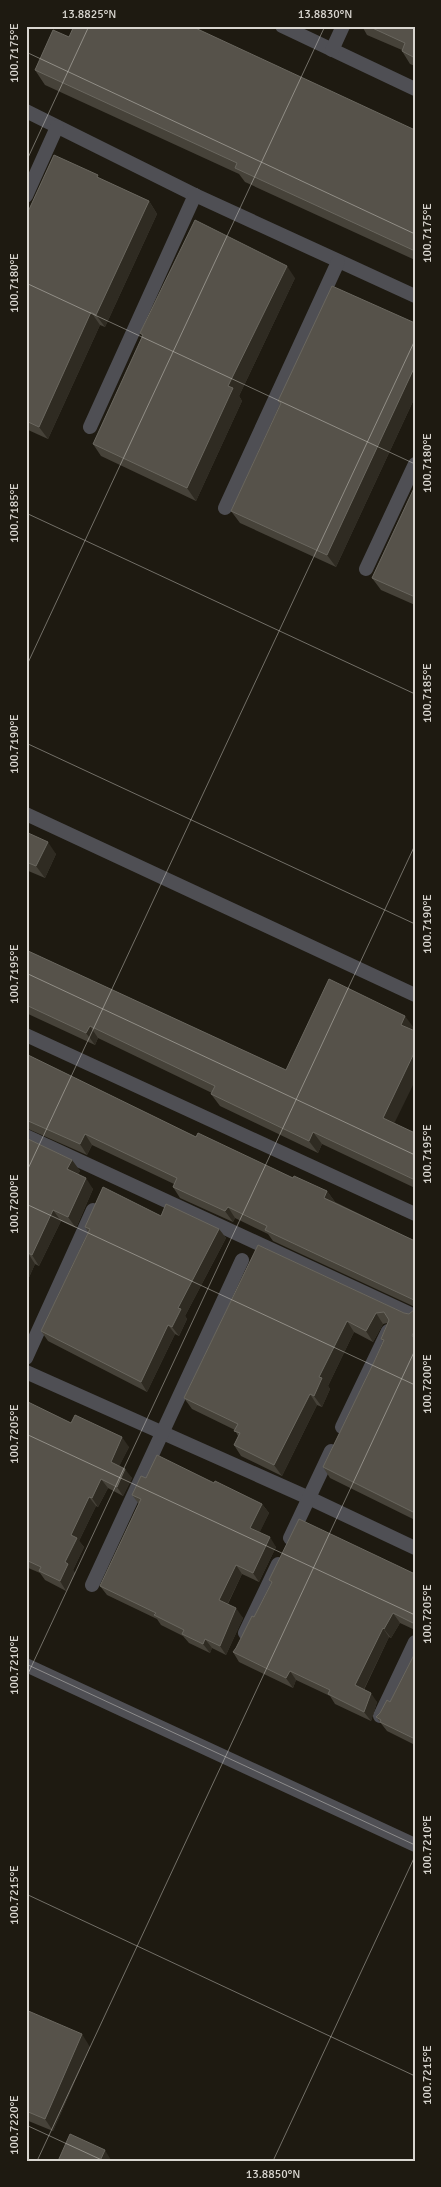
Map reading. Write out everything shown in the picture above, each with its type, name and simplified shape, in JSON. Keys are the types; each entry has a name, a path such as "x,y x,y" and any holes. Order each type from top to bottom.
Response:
{"street":[{"path":"282,26 415,89"},
{"path":"332,50 343,26"},
{"path":"26,111 195,194 338,262 415,296"},
{"path":"26,196 57,127"},
{"path":"90,427 195,194"},
{"path":"225,508 338,262"},
{"path":"366,569 415,464"},
{"path":"26,814 415,995"},
{"path":"26,1035 415,1214"},
{"path":"26,1136 415,1316"},
{"path":"26,1358 98,1198"},
{"path":"92,1585 242,1260"},
{"path":"239,1646 388,1331"},
{"path":"26,1372 309,1498 415,1548"},
{"path":"379,1719 415,1642"},
{"path":"26,1665 415,1845"}],"building":[{"path":"74,26 191,26 415,130 415,251 235,168 237,163 35,70 53,30 69,37"},
{"path":"368,26 415,26 415,58 402,51 405,43"},
{"path":"54,155 149,201 96,315 91,312 39,427 26,421 26,216"},
{"path":"195,220 287,266 228,386 233,388 187,488 93,444 143,335 140,333"},
{"path":"332,286 415,323 415,366 327,555 231,511 281,403 278,401"},
{"path":"415,486 415,597 372,578"},
{"path":"26,832 48,842 36,866 26,862"},
{"path":"26,950 286,1070 329,979 405,1016 401,1025 415,1031 415,1051 383,1118 415,1133 415,1180 313,1132 309,1141 211,1094 215,1086 90,1026 86,1033 26,1005"},
{"path":"26,1054 196,1137 198,1133 293,1178 294,1176 327,1191 324,1198 415,1241 415,1307 414,1300 265,1230 267,1226 228,1207 225,1211 173,1187 177,1178 85,1134 80,1144 26,1120"},
{"path":"26,1138 72,1160 67,1169 86,1178 68,1217 53,1210 32,1255 28,1253 26,1256"},
{"path":"103,1187 161,1216 166,1204 219,1229 178,1308 181,1309 172,1327 168,1325 141,1382 41,1331 90,1229 85,1227"},
{"path":"258,1245 404,1313 409,1314 415,1309 415,1329 412,1336 415,1337 415,1513 323,1467 384,1340 381,1339 389,1320 384,1312 376,1313 366,1331 347,1321 319,1377 322,1378 314,1396 310,1394 274,1465 234,1445 240,1433 234,1431 238,1424 184,1398"},
{"path":"26,1401 71,1423 75,1415 122,1437 111,1462 125,1469 117,1487 101,1479 92,1498 89,1497 71,1535 77,1538 65,1562 68,1564 60,1581 39,1571 41,1567 26,1560"},
{"path":"157,1455 262,1504 250,1528 270,1537 253,1573 236,1565 219,1600 236,1608 220,1646 205,1639 203,1644 182,1634 184,1630 154,1615 156,1613 100,1586 141,1499 132,1495 141,1476 146,1478"},
{"path":"299,1519 415,1574 415,1624 393,1613 383,1628 355,1685 371,1693 364,1712 328,1694 330,1690 290,1671 286,1678 233,1652 272,1582 269,1580"},
{"path":"415,1653 415,1739 380,1722 381,1720 376,1717 387,1700 390,1702"},
{"path":"26,2010 82,2034 45,2119 26,2111"},
{"path":"70,2134 105,2150 100,2161 58,2161"}]}
